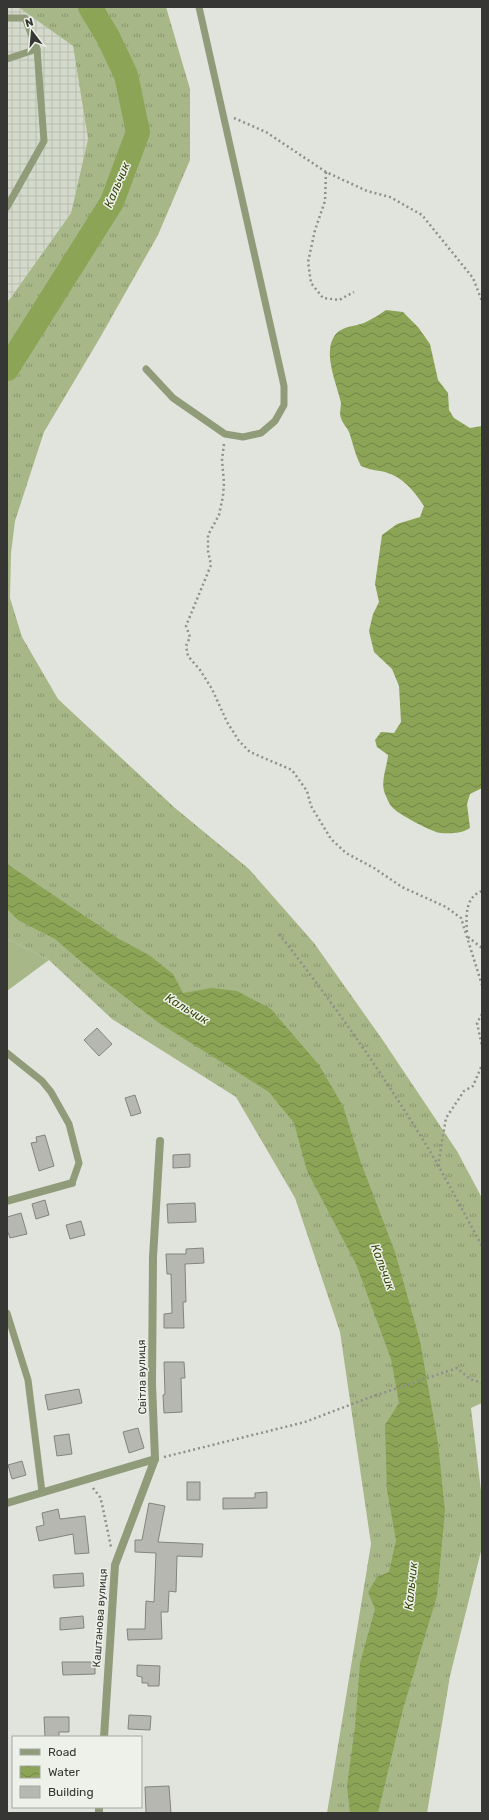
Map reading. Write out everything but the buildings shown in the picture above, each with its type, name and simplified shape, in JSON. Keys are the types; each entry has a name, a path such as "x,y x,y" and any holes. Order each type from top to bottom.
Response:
{"street":[{"name":"Світла вулиця","path":"155,1459 152,1384 153,1257 160,1141"},
{"path":"7,1201 72,1183"},
{"path":"7,1503 155,1459"},
{"name":"Каштанова вулиця","path":"104,1736 115,1565 155,1459"}],"lane":[{"path":"146,369 173,398 225,434 243,437 261,433 276,421 284,405 284,386 199,7"},
{"path":"7,18 24,18 37,49 44,141 7,207"},
{"path":"7,58 37,49"},
{"path":"7,1053 42,1081 51,1092 69,1124 79,1163 72,1183"},
{"path":"7,1313 28,1380 42,1492"}],"path":[{"path":"223,113 266,132 326,172 368,191 390,197 422,215 473,278 482,301"},
{"path":"326,172 325,201 308,262 311,283 323,298 339,300 354,292"},
{"path":"225,434 222,460 224,483 223,496 219,515 208,535 208,551 211,565 186,626 190,637 186,646 188,656 200,670 212,689 227,722 239,741 250,752 292,770 307,791 311,806 331,839 346,853 381,872 402,887 446,906 461,918 468,937 482,948"},
{"path":"482,891 474,893 468,904 466,921 475,968 482,985"},
{"path":"279,934 314,979 395,1095 438,1166 482,1246"},
{"path":"482,1014 478,1023 482,1046"},
{"path":"438,1166 446,1118 464,1091 473,1086 482,1066"},
{"path":"155,1459 305,1422 368,1398 457,1368 470,1379 482,1383"},
{"path":"84,1480 100,1497 115,1565"}],"shaded area":[{"path":"7,7 18,7 73,46 88,139 71,213 7,303"}],"green space":[{"path":"18,7 166,7 190,89 190,160 158,235 101,336 44,432 15,521 11,553 10,598 22,637 58,699 175,808 249,869 314,943 382,1039 457,1151 482,1198 482,1403 471,1408 482,1499 482,1547 450,1676 427,1813 327,1813 371,1544 340,1332 295,1198 236,1097 112,1019 49,960 7,939 7,303 71,213 88,139 73,46"},
{"path":"7,939 49,960 7,991"}],"water":[{"path":"386,310 403,312 418,327 430,344 438,380 448,393 449,410 454,418 470,428 482,426 482,788 470,794 467,804 470,828 456,833 441,833 431,830 407,818 392,807 385,794 383,784 388,755 377,747 375,740 381,732 394,733 401,722 399,686 392,669 374,652 369,631 373,614 379,602 375,584 382,535 397,524 420,517 424,506 412,490 397,477 385,472 361,466 349,432 340,416 341,403 332,369 330,351 331,342 335,335 342,329 368,321"},
{"path":"7,864 119,939 149,955 173,974 183,993 212,988 237,991 271,1009 319,1065 343,1106 361,1163 395,1252 420,1341 438,1443 445,1511 437,1596 403,1709 378,1813 350,1813 347,1786 355,1727 360,1663 375,1609 368,1592 377,1577 389,1572 396,1540 387,1490 385,1425 399,1403 391,1359 356,1264 307,1171 294,1123 269,1092 159,1023 99,977 55,939 18,920 7,909"}],"waterway":[{"name":"Кальчик","path":"7,369 112,202 138,132 126,75 108,37 90,7"}]}
